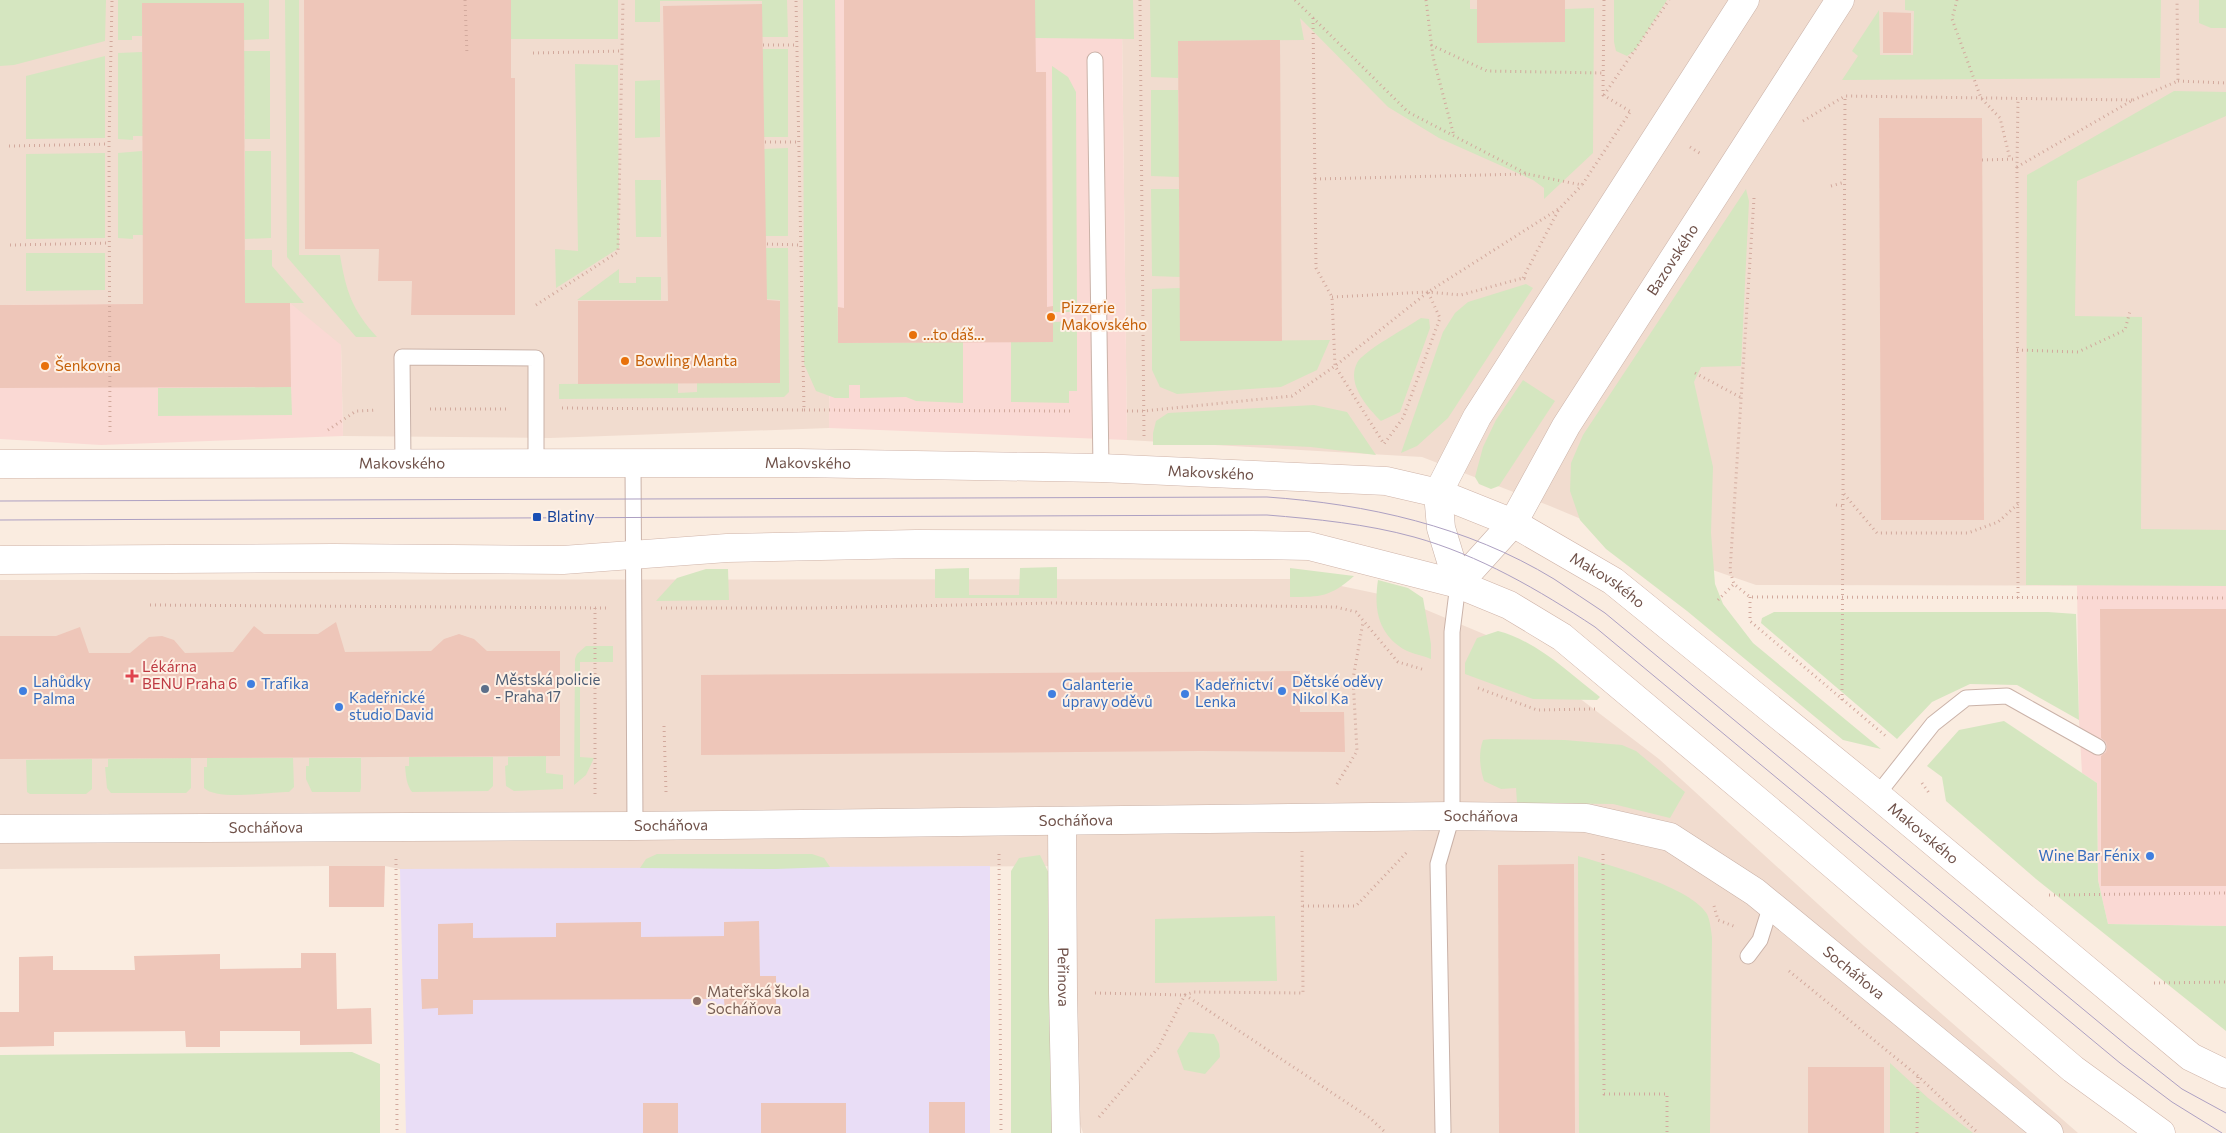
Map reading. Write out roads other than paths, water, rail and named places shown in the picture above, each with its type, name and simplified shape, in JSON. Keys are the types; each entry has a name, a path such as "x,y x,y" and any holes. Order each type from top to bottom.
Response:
{"street":[{"path":"1458,584 1441,528 1438,493 1477,417 1745,0"},
{"name":"Bazovského","path":"1458,584 1513,523 1566,426 1728,171 1840,0"},
{"name":"Makovského","path":"0,464 536,465 798,463 1101,468 1386,481 1438,493 1513,523 1613,581 1877,795 2191,1057 2226,1074"},
{"path":"0,560 334,558 563,560 727,548 906,544 1309,546 1458,584 1509,604 1562,637 1826,858 2072,1069 2161,1133"},
{"name":"Socháňova","path":"0,829 635,826 1452,816 1586,818 1670,837 1755,892 2049,1133"},
{"name":"Peřinova","path":"1062,820 1062,993 1066,1133"}],"lane":[{"path":"1095,60 1101,468"},
{"path":"403,464 402,357 536,358 536,465"},
{"path":"632,464 635,826"},
{"path":"1443,1131 1438,864 1452,816 1452,632 1458,584"},
{"path":"1877,795 1933,724 1966,698 2007,696 2098,747"},
{"path":"1748,956 1760,940 1771,905"}],"tram line":[{"path":"0,501 1267,497 1342,505 1415,521 1487,545 1521,561 1554,579 1605,613 2130,1048 2182,1089 2226,1113"},
{"path":"0,520 1267,515 1323,520 1396,532 1462,553 1530,587 1595,627 2120,1063 2172,1102 2222,1133"}],"place":[{"name":"Pizzerie Makovského","path":"1051,317"},
{"name":"…to dáš…","path":"913,335"},
{"name":"Bowling Manta","path":"625,361"},
{"name":"Šenkovna","path":"45,366"},
{"name":"Blatiny","path":"537,517"},
{"name":"Lékárna BENU Praha 6","path":"132,676"},
{"name":"Trafika","path":"251,684"},
{"name":"Městská policie - Praha 17","path":"485,689"},
{"name":"Lahůdky Palma","path":"23,691"},
{"name":"Dětské oděvy Nikol Ka","path":"1282,691"},
{"name":"Galanterie úpravy oděvů","path":"1052,694"},
{"name":"Kadeřnictví Lenka","path":"1185,694"},
{"name":"Kadeřnické studio David","path":"339,707"},
{"name":"Wine Bar Fénix","path":"2150,856"},
{"name":"Mateřská škola Socháňova","path":"697,1001"}]}
